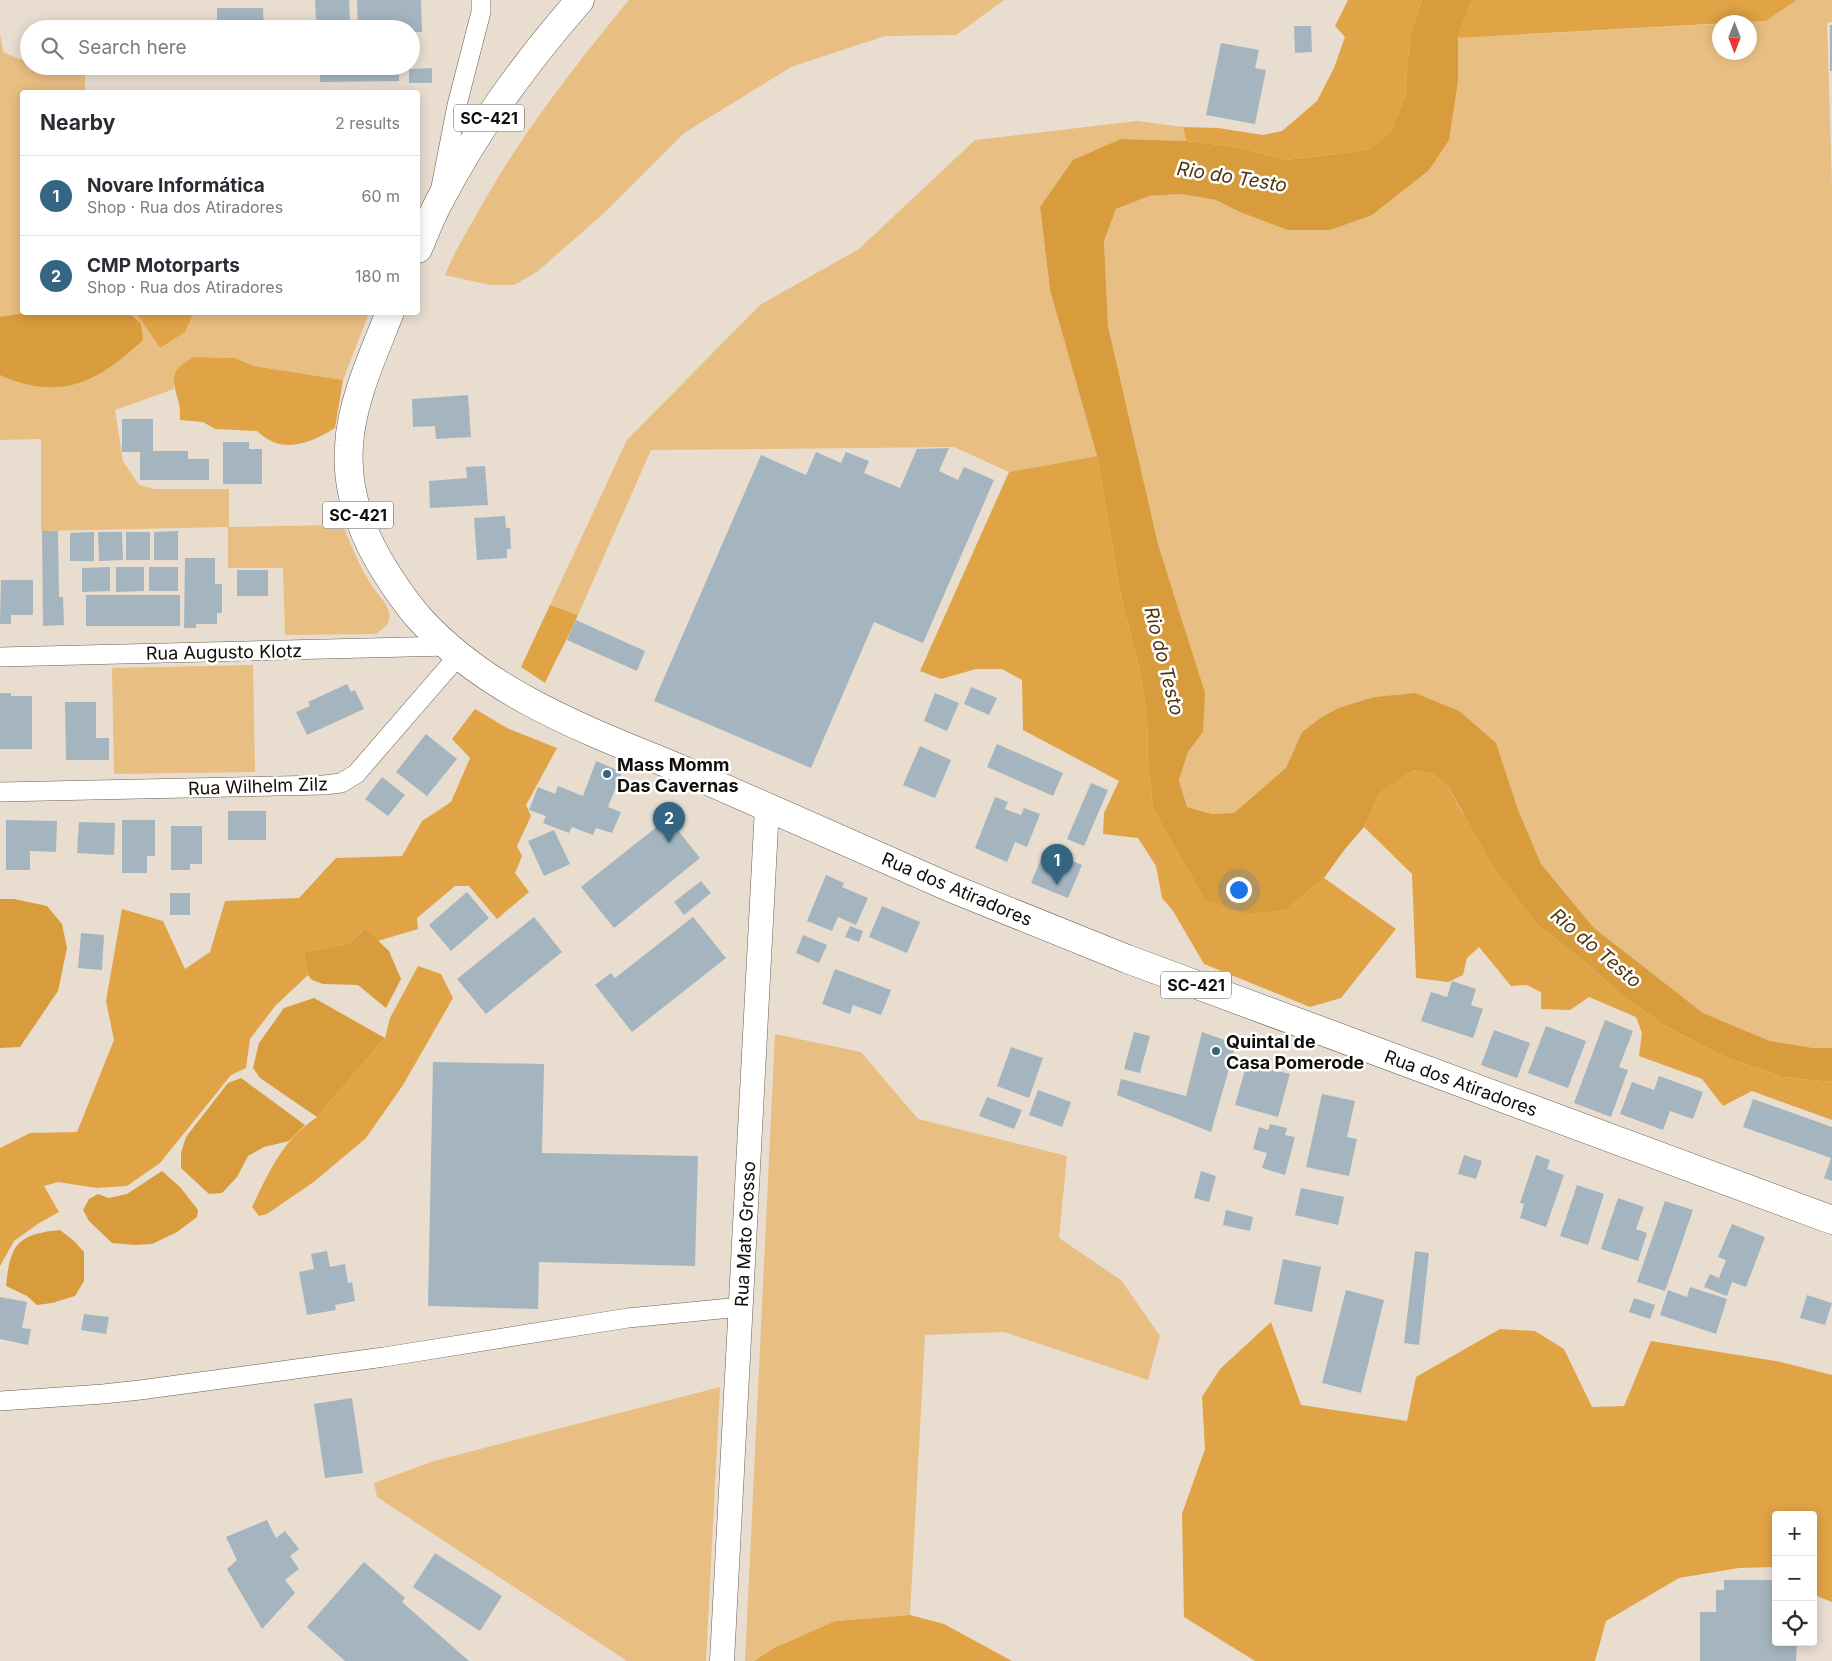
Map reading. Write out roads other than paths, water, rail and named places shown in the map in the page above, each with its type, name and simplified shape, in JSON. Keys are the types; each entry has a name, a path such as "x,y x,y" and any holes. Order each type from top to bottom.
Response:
{"main road":[{"name":"SC-421","path":"420,244 439,201 465,155 497,105 530,59 580,0"},
{"name":"Rua dos Atiradores","path":"389,315 370,363 352,420 349,446 350,485 359,517 373,549 395,587 420,620 454,650 513,693 553,714 951,888 1128,959 1832,1220"}],"street":[{"path":"439,201 447,150 481,12 481,0"},
{"name":"Rua Augusto Klotz","path":"0,657 454,650"},
{"name":"Rua Wilhelm Zilz","path":"0,792 304,786 341,783 356,774 454,650"},
{"name":"Rua Mato Grosso","path":"722,1661 767,807"},
{"path":"0,1401 103,1394 345,1362 628,1318 741,1307"}],"water":[{"name":"Rio do Testo","path":"1422,0 1473,0 1469,6 1458,38 1458,81 1449,140 1429,170 1372,215 1330,230 1288,230 1240,212 1216,200 1181,194 1149,196 1116,209 1104,241 1108,326 1158,544 1205,693 1203,732 1188,752 1179,780 1187,807 1212,814 1234,813 1286,768 1302,732 1338,708 1374,697 1415,693 1459,711 1496,743 1517,807 1541,864 1594,928 1703,1013 1770,1041 1813,1048 1832,1048 1832,1082 1782,1077 1727,1058 1667,1027 1625,998 1579,957 1539,926 1494,867 1447,785 1432,774 1414,770 1380,793 1364,827 1324,878 1287,909 1247,914 1206,900 1153,808 1148,762 1147,719 1141,675 1122,601 1097,456 1050,290 1040,207 1073,160 1121,139 1186,141 1237,147 1286,160 1368,150 1391,132 1405,96 1410,36"},
{"path":"20,314 131,315 141,324 143,340 126,355 94,377 60,387 41,387 0,375 0,317"},
{"path":"0,899 14,899 47,906 62,924 67,948 58,991 20,1047 0,1048"},
{"path":"365,928 389,951 401,979 386,1008 358,985 323,984 312,980 308,975 304,952 350,943"},
{"path":"314,998 385,1038 317,1117 260,1078 253,1068 259,1043 284,1008"},
{"path":"241,1078 305,1125 289,1141 264,1147 248,1156 237,1177 222,1193 209,1194 181,1168 181,1153 186,1137 228,1083"},
{"path":"162,1171 180,1187 198,1210 197,1217 177,1232 152,1244 112,1243 89,1221 83,1210 89,1199 98,1194 109,1198 127,1194"},
{"path":"60,1230 84,1252 84,1281 75,1296 52,1303 37,1305 27,1296 6,1286 10,1261 18,1244 25,1239 45,1232"}],"place":[{"name":"Mass Momm Das Cavernas","path":"607,774"},
{"name":"CMP Motorparts","path":"669,843"},
{"name":"Novare Informática","path":"1057,885"},
{"name":"Quintal de Casa Pomerode","path":"1216,1051"}]}
